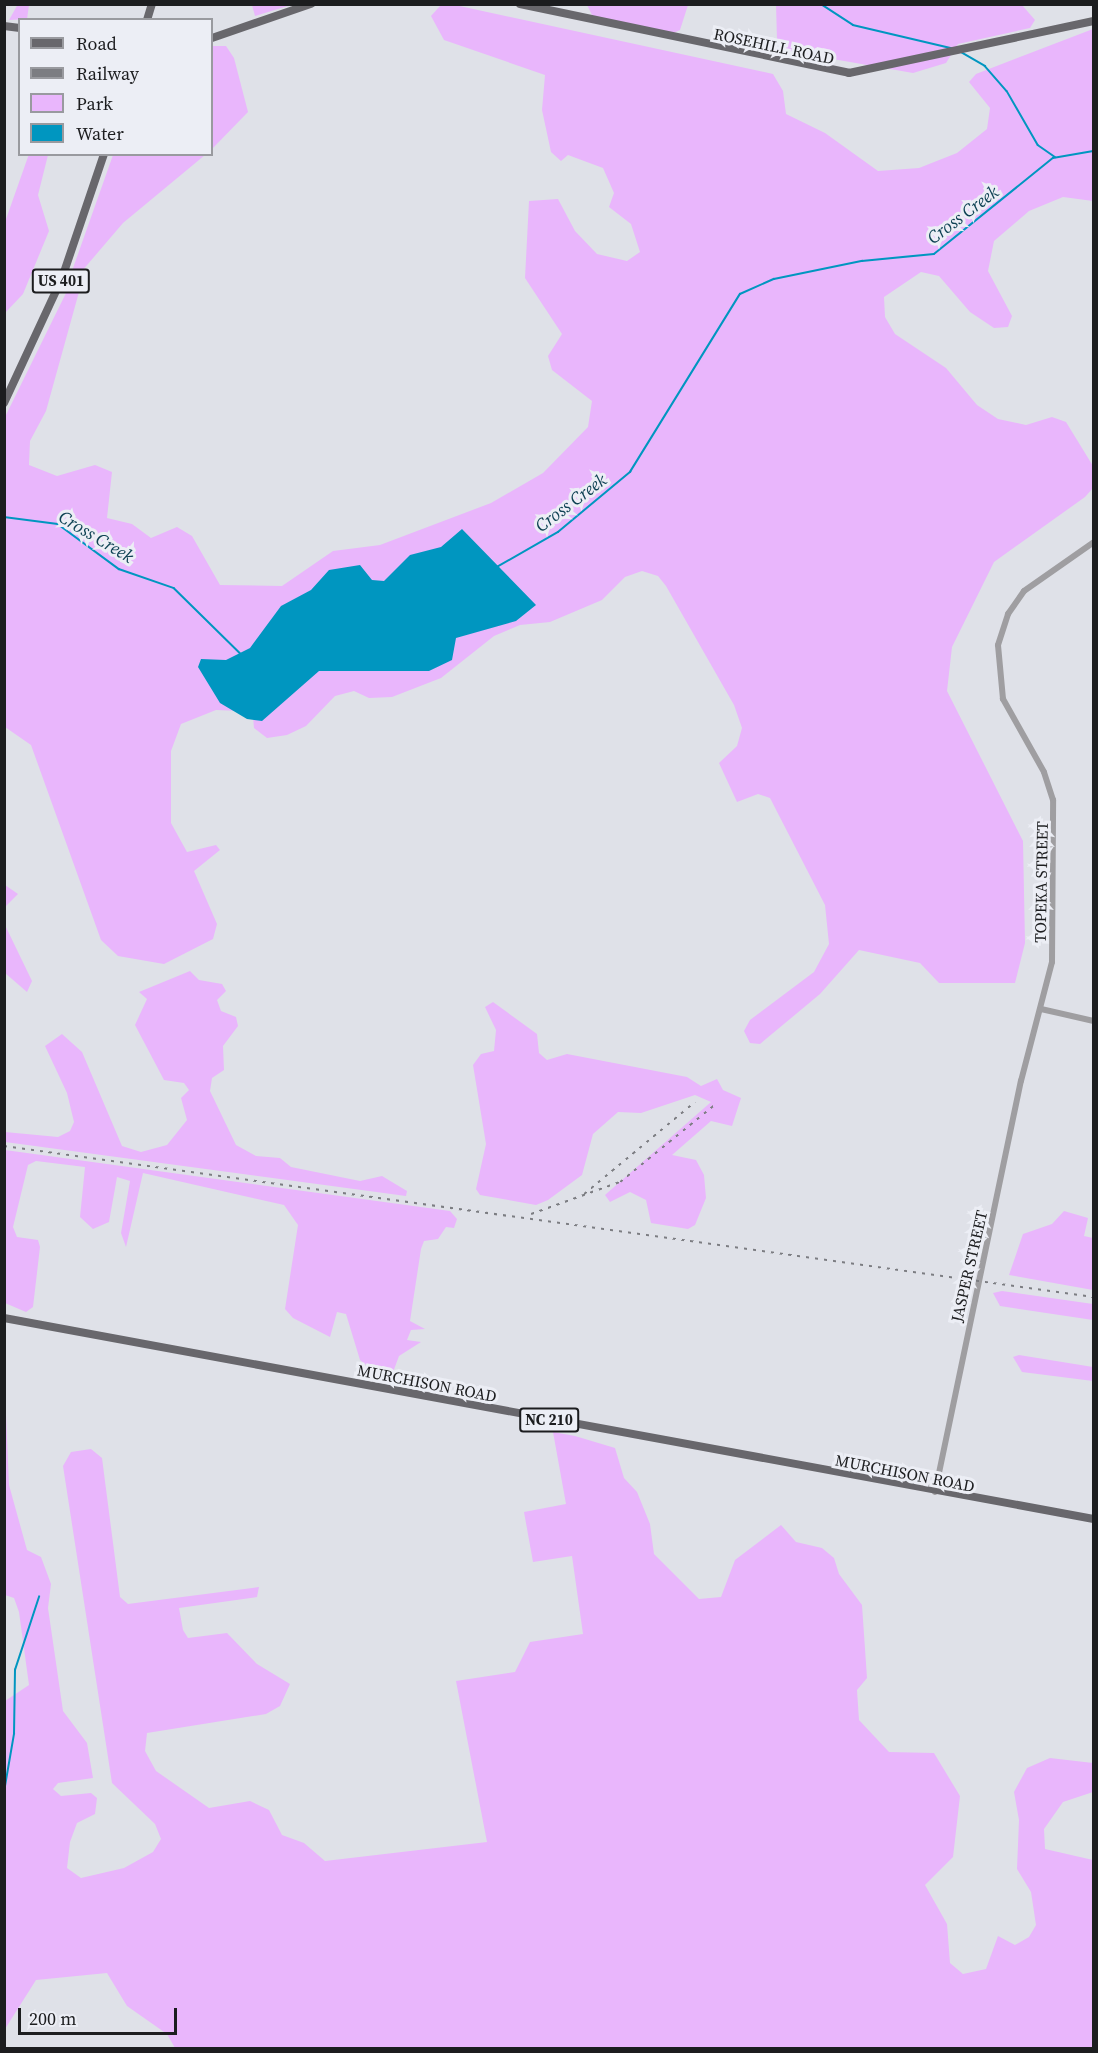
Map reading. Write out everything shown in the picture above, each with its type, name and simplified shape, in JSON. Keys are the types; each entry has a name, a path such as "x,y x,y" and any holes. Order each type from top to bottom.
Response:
{"main road":[{"path":"213,38 311,4"},
{"name":"ROSEHILL ROAD","path":"520,4 842,73 902,65 1094,21"},
{"name":"US 401","path":"4,403 62,278 103,156"},
{"name":"MURCHISON ROAD","path":"4,1318 935,1492 1094,1519"}],"street":[{"name":"TOPEKA STREET","path":"1031,1046 1052,962 1056,814 1044,772 1003,699 997,666 1004,624 1024,591 1094,542"},
{"path":"1041,1009 1094,1021"},
{"name":"JASPER STREET","path":"935,1492 1031,1046"}],"green space":[{"path":"18,4 29,5 27,18 9,20"},
{"path":"776,4 1022,5 1035,20 1030,28 958,44 946,63 913,73 787,51 777,40"},
{"path":"252,5 291,5 255,16"},
{"path":"455,5 773,74 783,91 786,114 825,133 878,171 919,168 957,153 987,129 990,108 969,82 976,74 1093,29 1093,201 1063,197 1029,211 994,241 988,271 1012,316 1008,327 994,328 970,312 939,276 921,272 884,297 885,317 895,334 946,368 977,405 998,419 1026,425 1052,417 1066,422 1093,466 1093,488 1085,497 994,562 952,647 947,691 1023,841 1025,943 1015,983 939,983 920,963 859,950 820,994 760,1044 750,1043 744,1031 750,1020 814,972 829,944 825,905 770,798 758,794 737,802 719,763 737,746 742,728 734,705 666,586 658,576 642,571 625,577 602,600 550,622 520,625 494,636 441,678 392,697 369,698 354,691 335,696 306,726 287,735 267,738 254,728 253,717 240,711 216,710 181,724 171,751 171,823 187,852 216,845 220,850 194,871 217,924 213,939 164,964 118,956 101,940 31,745 5,727 4,419 66,293 74,288 79,292 46,411 30,441 29,465 57,476 95,465 112,472 107,518 132,524 151,538 177,527 192,536 220,585 282,586 333,551 380,545 491,503 543,473 588,427 592,401 552,370 548,356 562,334 525,278 529,201 558,199 575,231 597,254 627,261 640,252 631,224 609,207 614,193 603,168 568,155 561,161 551,152 542,110 545,75 444,40 431,16 440,6"},
{"path":"587,5 688,5 680,30 671,34 593,17"},
{"path":"213,46 226,46 234,58 248,112 213,148"},
{"path":"28,156 48,156 38,195 49,231 23,294 5,313 5,222"},
{"path":"113,156 204,156 123,223 76,278 72,271"},
{"path":"4,885 18,894 5,907"},
{"path":"4,923 32,981 27,992 5,973"},
{"path":"190,971 199,980 222,984 226,991 217,1000 221,1011 236,1017 238,1026 223,1046 224,1070 212,1078 210,1091 236,1145 256,1156 280,1158 291,1167 360,1181 382,1176 407,1191 406,1196 5,1142 5,1132 58,1137 70,1131 74,1122 67,1093 45,1046 62,1034 82,1052 122,1146 141,1152 167,1145 187,1120 181,1098 189,1090 184,1083 164,1080 135,1025 147,999 139,992"},
{"path":"493,1002 537,1034 539,1053 547,1060 567,1054 687,1077 701,1086 717,1079 723,1090 741,1098 732,1126 711,1121 672,1155 696,1160 704,1175 706,1198 695,1225 688,1229 651,1223 646,1200 630,1192 610,1202 605,1195 711,1102 695,1095 641,1113 618,1112 593,1134 582,1175 548,1200 536,1205 480,1195 476,1189 486,1144 473,1065 481,1054 494,1051 496,1030 485,1007"},
{"path":"5,1150 450,1211 457,1219 454,1228 446,1227 438,1239 424,1241 421,1249 410,1321 425,1329 411,1330 407,1340 421,1342 399,1356 389,1383 360,1360 346,1314 337,1312 330,1337 293,1318 285,1309 298,1225 284,1205 143,1173 126,1247 121,1233 130,1181 117,1177 109,1222 93,1229 80,1217 85,1167 36,1161 28,1165 13,1227 17,1237 38,1240 40,1247 33,1307 26,1312 5,1303"},
{"path":"1064,1211 1088,1218 1084,1236 1093,1238 1093,1290 1009,1275 1023,1234 1052,1224"},
{"path":"1002,1291 1093,1304 1093,1320 1000,1306 993,1293"},
{"path":"1019,1355 1093,1367 1093,1381 1022,1372 1013,1357"},
{"path":"5,1391 9,1485 27,1550 41,1557 51,1584 48,1608 63,1711 87,1743 93,1778 58,1783 53,1789 61,1796 91,1793 97,1798 95,1814 77,1823 70,1842 67,1868 81,1878 124,1868 153,1852 161,1839 155,1824 112,1783 63,1466 71,1452 91,1449 102,1458 120,1597 128,1604 259,1587 257,1597 179,1608 183,1630 188,1638 227,1633 257,1664 290,1684 280,1706 266,1714 147,1733 145,1751 156,1771 209,1808 250,1801 269,1810 282,1835 304,1843 325,1861 487,1842 456,1681 515,1672 530,1642 583,1634 572,1556 533,1562 524,1512 566,1504 553,1432 615,1448 624,1478 637,1492 650,1524 654,1554 699,1599 721,1597 735,1560 781,1525 796,1542 822,1548 834,1558 839,1574 862,1605 867,1678 857,1690 859,1720 889,1752 934,1753 960,1796 953,1857 925,1885 947,1924 950,1963 963,1974 986,1969 998,1936 1015,1945 1029,1937 1036,1925 1031,1892 1017,1869 1019,1820 1014,1792 1027,1768 1050,1758 1093,1763 1093,1792 1063,1802 1044,1829 1045,1849 1093,1860 1093,2048 175,2048 167,2034 127,2006 107,1973 36,1980 5,2029 5,1701 29,1685 19,1612 14,1598 5,1595"}],"water":[{"path":"462,529 536,605 516,621 456,638 452,660 429,671 319,671 262,721 247,719 220,703 198,667 201,659 226,660 250,648 281,606 311,590 329,570 360,565 372,580 384,581 410,555 441,547"}],"waterway":[{"path":"821,4 853,25 951,48"},
{"path":"961,52 985,66 1007,91 1038,145 1055,157"},
{"name":"Cross Creek","path":"497,567 558,532 630,472 740,294 774,279 862,261 934,254 1053,158 1094,151"},
{"name":"Cross Creek","path":"4,517 58,524 119,569 174,588 240,653"},
{"path":"4,1792 14,1734 15,1670 39,1597"}],"railway":[{"path":"584,1194 695,1102"},
{"path":"531,1214 620,1182 717,1103"},
{"path":"4,1146 1094,1297"}]}
